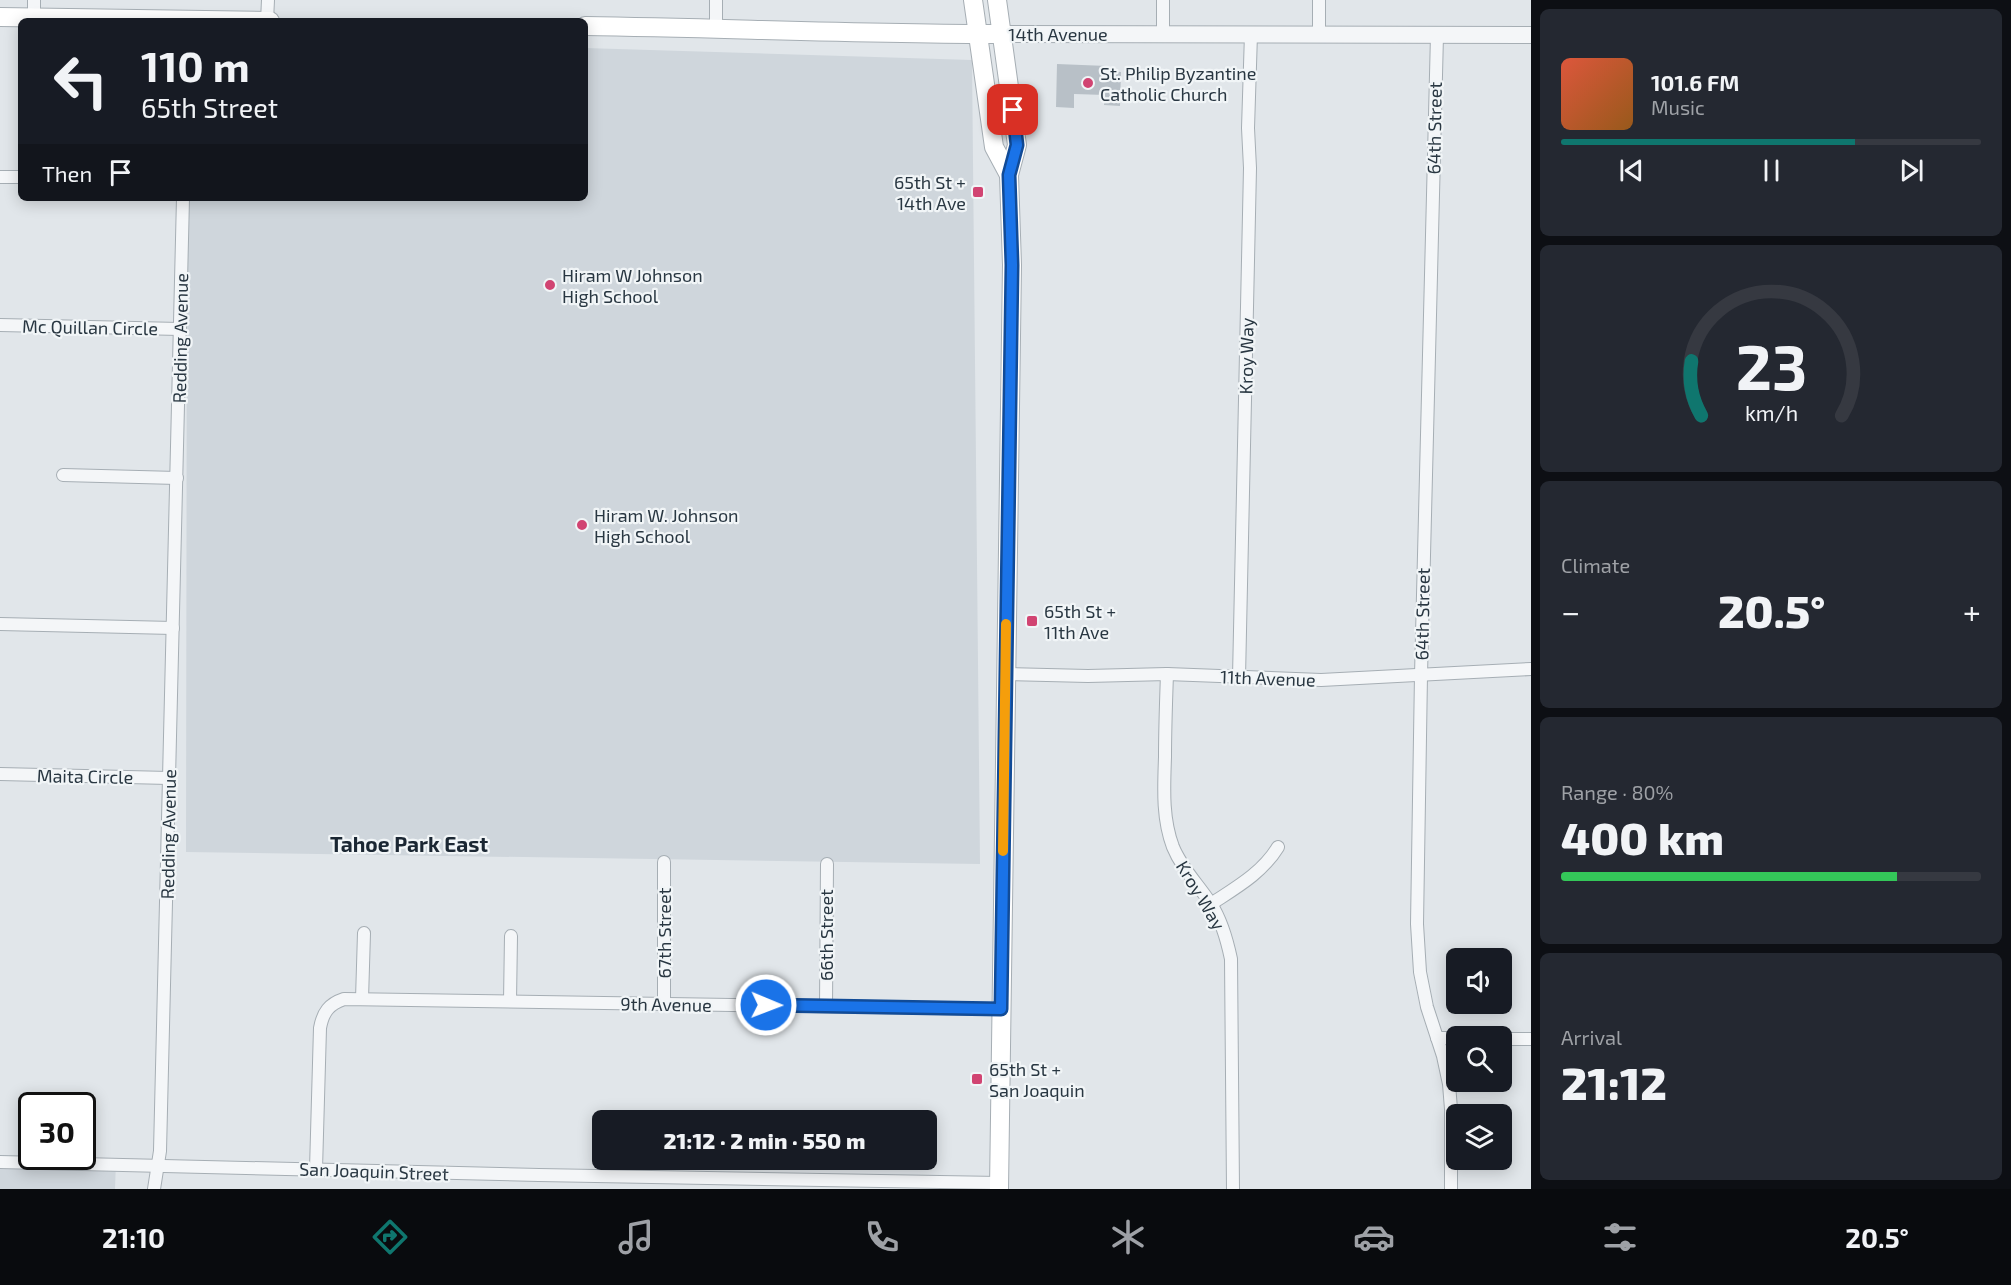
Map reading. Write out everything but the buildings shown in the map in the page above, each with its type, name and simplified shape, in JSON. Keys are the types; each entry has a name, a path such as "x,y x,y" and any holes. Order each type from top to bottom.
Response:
{"main road":[{"path":"973,0 994,147 1009,175"},
{"path":"997,0 1017,145 1009,175 1012,254 999,1186"},
{"path":"0,16 34,9 160,18"},
{"name":"14th Avenue","path":"588,26 940,35 1002,34"}],"street":[{"path":"267,0 268,18"},
{"path":"716,0 716,28"},
{"path":"1163,0 1163,34"},
{"path":"1319,0 1319,34"},
{"name":"14th Avenue","path":"1002,34 1531,35"},
{"name":"Kroy Way","path":"1239,677 1251,34"},
{"name":"64th Street","path":"1437,35 1421,675 1417,945 1427,1007 1449,1084 1450,1189"},
{"path":"0,177 18,177"},
{"name":"Redding Avenue","path":"153,1189 160,1139 183,201"},
{"name":"Mc Quillan Circle","path":"0,325 180,329"},
{"path":"63,475 177,478"},
{"path":"0,624 173,628"},
{"name":"11th Avenue","path":"1005,674 1088,676 1167,674 1321,680 1531,669"},
{"name":"Kroy Way","path":"1167,674 1164,797 1168,830 1173,847 1184,868 1211,904 1226,936 1231,959 1233,1189"},
{"name":"Maita Circle","path":"0,774 169,778"},
{"path":"1211,904 1250,879 1263,867 1278,847"},
{"name":"67th Street","path":"664,862 664,1004"},
{"name":"66th Street","path":"826,1006 827,864"},
{"path":"362,999 364,933"},
{"path":"510,1001 511,936"},
{"name":"9th Avenue","path":"316,1169 320,1028 322,1016 335,1002 344,999 1001,1009"},
{"path":"1437,1038 1446,1038"},
{"path":"1512,1039 1531,1039"},
{"name":"San Joaquin Street","path":"0,1162 999,1186"}],"shaded area":[{"name":"Hiram W. Johnson High School","path":"588,48 972,60 980,864 186,852 187,201 588,201"},
{"path":"0,1159 18,1159 18,1170 96,1170 96,1161 116,1161 115,1189 0,1189"}],"slow traffic":[{"path":"1003,851 1006,624"}],"place":[{"name":"St. Philip Byzantine Catholic Church","path":"1088,83"},
{"name":"65th St + 14th Ave","path":"978,192"},
{"name":"Hiram W Johnson High School","path":"550,285"},
{"name":"Hiram W. Johnson High School","path":"582,525"},
{"name":"65th St + 11th Ave","path":"1032,621"},
{"name":"65th St + San Joaquin","path":"977,1079"}],"district":[{"name":"Tahoe Park East","path":"409,843"}],"route":[{"path":"766,1005 1001,1009 1012,265 1009,175 1017,145 1013,110"}]}
